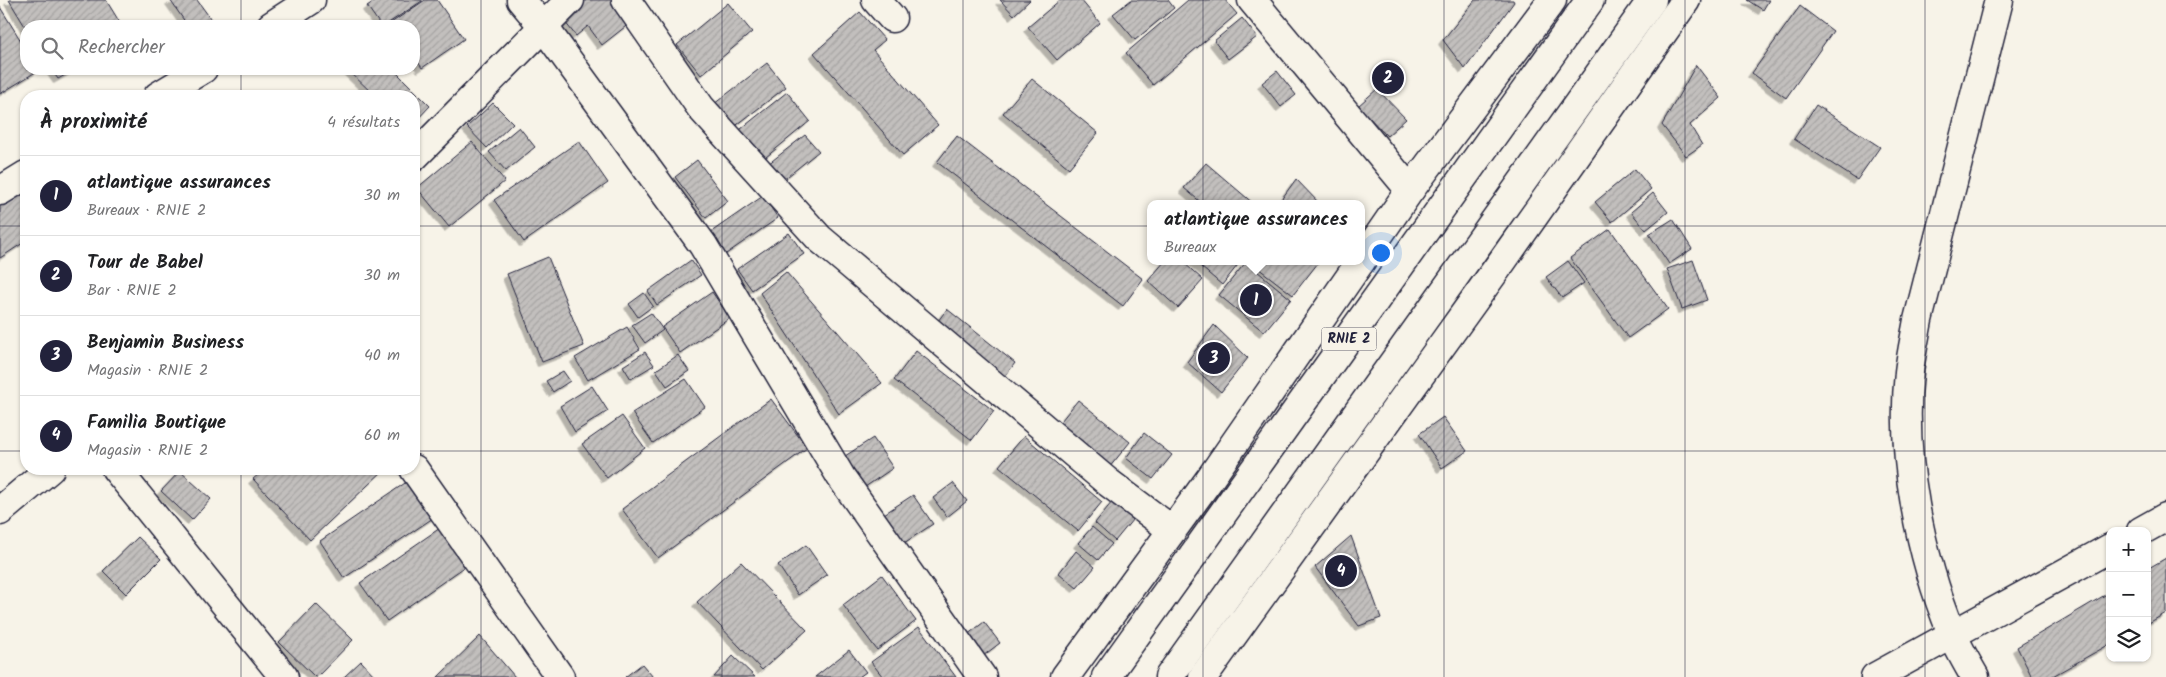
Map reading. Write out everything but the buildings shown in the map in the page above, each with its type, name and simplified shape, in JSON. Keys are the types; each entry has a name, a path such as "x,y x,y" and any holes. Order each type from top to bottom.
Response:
{"main road":[{"path":"280,20 311,0"},
{"path":"521,0 543,26 703,245 841,477 982,677"},
{"path":"420,151 570,0"},
{"path":"626,0 701,108 819,238 1109,483 1172,530"},
{"path":"1252,0 1410,190"},
{"path":"1365,255 1410,190 1552,0"},
{"name":"RNIE 2","path":"1106,677 1590,0"},
{"name":"RNIE 2","path":"1169,677 1652,0"},
{"path":"1204,677 1502,263 1686,0"},
{"path":"1975,677 1952,635 1933,579 1922,537 1913,486 1907,423 1909,374 1918,320 1999,0"},
{"path":"168,90 193,75"},
{"path":"0,191 20,179"},
{"path":"1065,677 1172,530 1358,265"},
{"path":"0,511 43,475"},
{"path":"121,475 276,674"},
{"path":"418,475 560,677"},
{"path":"2148,527 2166,517"},
{"path":"1875,677 2106,550"}],"place":[{"name":"Tour de Babel","path":"1388,78"},
{"name":"atlantique assurances","path":"1256,300"},
{"name":"Benjamin Business","path":"1214,358"},
{"name":"Familia Boutique","path":"1341,571"}]}
